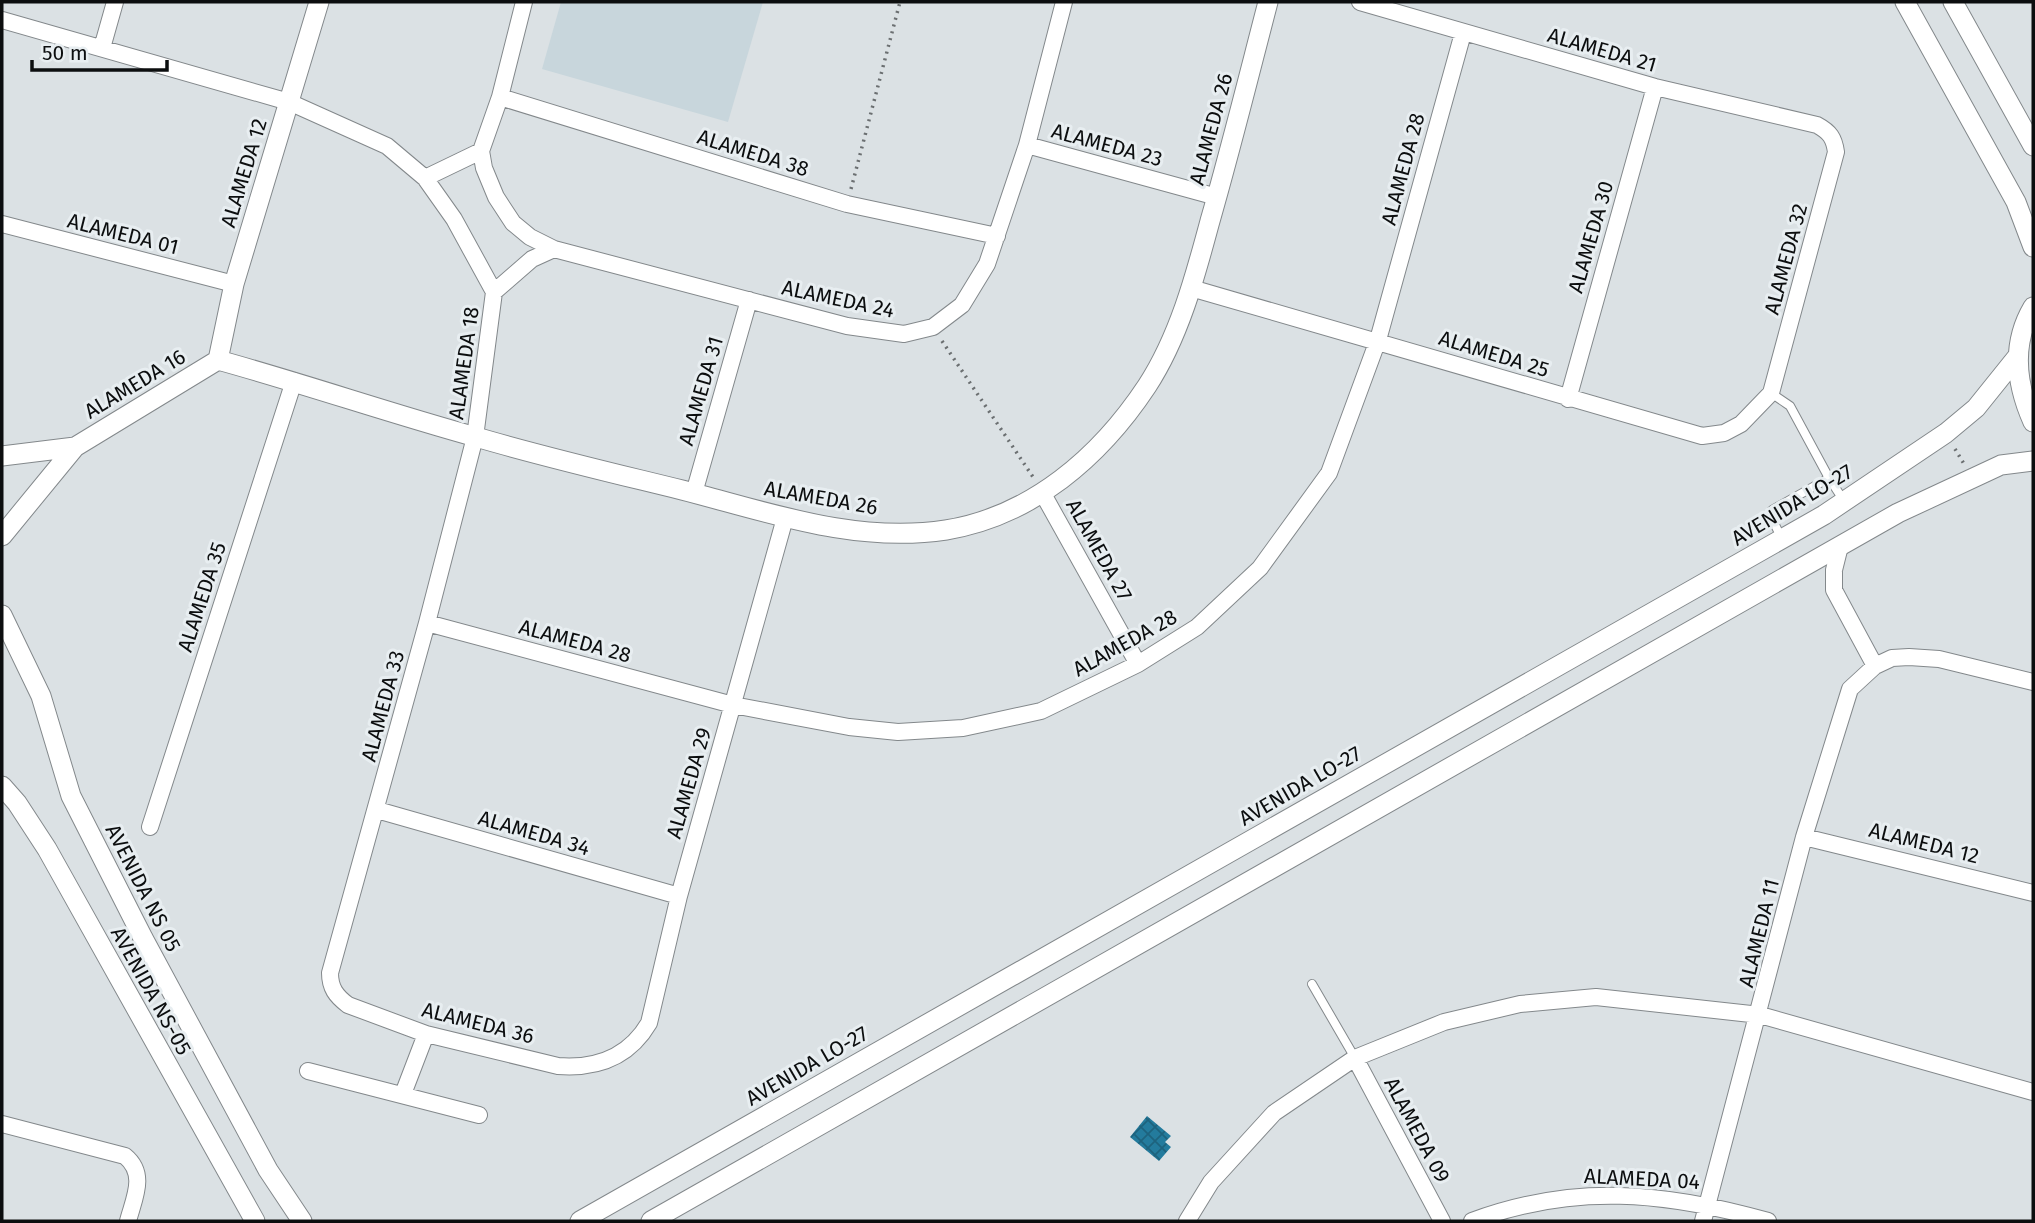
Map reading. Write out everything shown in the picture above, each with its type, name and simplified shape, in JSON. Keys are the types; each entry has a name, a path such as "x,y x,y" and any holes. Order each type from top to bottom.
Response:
{"street":[{"path":"102,48 116,2"},
{"name":"ALAMEDA 12","path":"218,360 234,284 320,2"},
{"path":"425,178 481,151 500,97 524,2"},
{"name":"ALAMEDA 24","path":"481,151 484,167 496,197 513,223 530,237 554,249 881,332 904,334 933,327 962,305 975,288 987,264 1027,145 1064,2"},
{"name":"ALAMEDA 26","path":"218,360 475,437 785,519 856,532 936,531 984,519 1044,494 1089,455 1118,425 1148,383 1191,288 1268,2"},
{"name":"ALAMEDA 21","path":"1360,2 1655,87 1817,125 1832,136"},
{"path":"1905,2 2016,202 2033,247"},
{"path":"1953,2 2033,146"},
{"name":"ALAMEDA 18","path":"2,20 289,102 387,146 425,178 454,219 494,292 475,437"},
{"name":"ALAMEDA 28","path":"427,623 733,705 886,731 963,728 1041,711 1138,664 1198,627 1260,568 1329,473 1378,340 1462,33"},
{"name":"ALAMEDA 30","path":"1568,399 1655,87"},
{"name":"ALAMEDA 38","path":"500,97 847,204 997,236"},
{"name":"ALAMEDA 32","path":"1771,393 1836,152 1832,136"},
{"name":"ALAMEDA 23","path":"1027,145 1217,197"},
{"name":"ALAMEDA 01","path":"2,225 234,284"},
{"path":"494,292 532,259 554,249"},
{"name":"ALAMEDA 25","path":"1191,288 1702,436 1724,433 1741,424 1771,393"},
{"name":"ALAMEDA 31","path":"694,493 749,300"},
{"path":"2033,307 2025,321 2017,357 2021,395 2033,422"},
{"name":"AVENIDA LO-27","path":"580,1221 1844,502 1946,433 1976,408 2017,357"},
{"name":"ALAMEDA 16","path":"2,536 75,447 218,360"},
{"name":"ALAMEDA 35","path":"150,827 294,381"},
{"name":"ALAMEDA 33","path":"330,985 330,973 377,810 475,437"},
{"name":"ALAMEDA 16","path":"2,456 75,447"},
{"path":"651,1221 1840,546 1972,477 2001,465 2033,461"},
{"name":"ALAMEDA 27","path":"1044,494 1138,664"},
{"name":"ALAMEDA 29","path":"626,1052 639,1040 649,1023 679,896 785,519"},
{"path":"1840,546 1832,579 1834,590 1875,666"},
{"name":"AVENIDA NS 05","path":"2,615 41,696 71,796 143,938 268,1170 302,1221"},
{"name":"ALAMEDA 11","path":"1703,1221 1760,1015 1804,836 1850,689 1875,666 1892,658 1909,657 1939,659 2033,682"},
{"name":"AVENIDA NS-05","path":"2,786 17,803 47,849 255,1221"},
{"name":"ALAMEDA 34","path":"377,810 679,896"},
{"name":"ALAMEDA 12","path":"1804,836 2033,893"},
{"name":"ALAMEDA 36","path":"330,985 338,998 348,1005 426,1034 558,1066 580,1068 626,1052"},
{"path":"1187,1221 1211,1182 1274,1114 1355,1058 1444,1021 1520,1004 1596,997 1760,1015 2033,1092"},
{"path":"403,1094 426,1034"},
{"name":"ALAMEDA 09","path":"1355,1058 1442,1221"},
{"path":"308,1072 480,1115"},
{"path":"2,1124 114,1152 135,1164 138,1185 128,1221"},
{"name":"ALAMEDA 04","path":"1472,1221 1496,1212 1569,1196 1608,1194 1708,1204 1768,1221"}],"lane":[{"path":"1771,393 1790,406 1844,502"},
{"path":"1782,539 1773,523 1772,510 1829,478"},
{"path":"1312,984 1355,1058"}],"path":[{"path":"847,204 900,2"},
{"path":"933,327 1044,494"},
{"path":"1946,433 1972,477"}],"shaded area":[{"path":"561,2 763,2 728,122 542,69"}],"building":[{"path":"1147,1116 1171,1136 1165,1142 1171,1147 1159,1161 1130,1137"}]}
